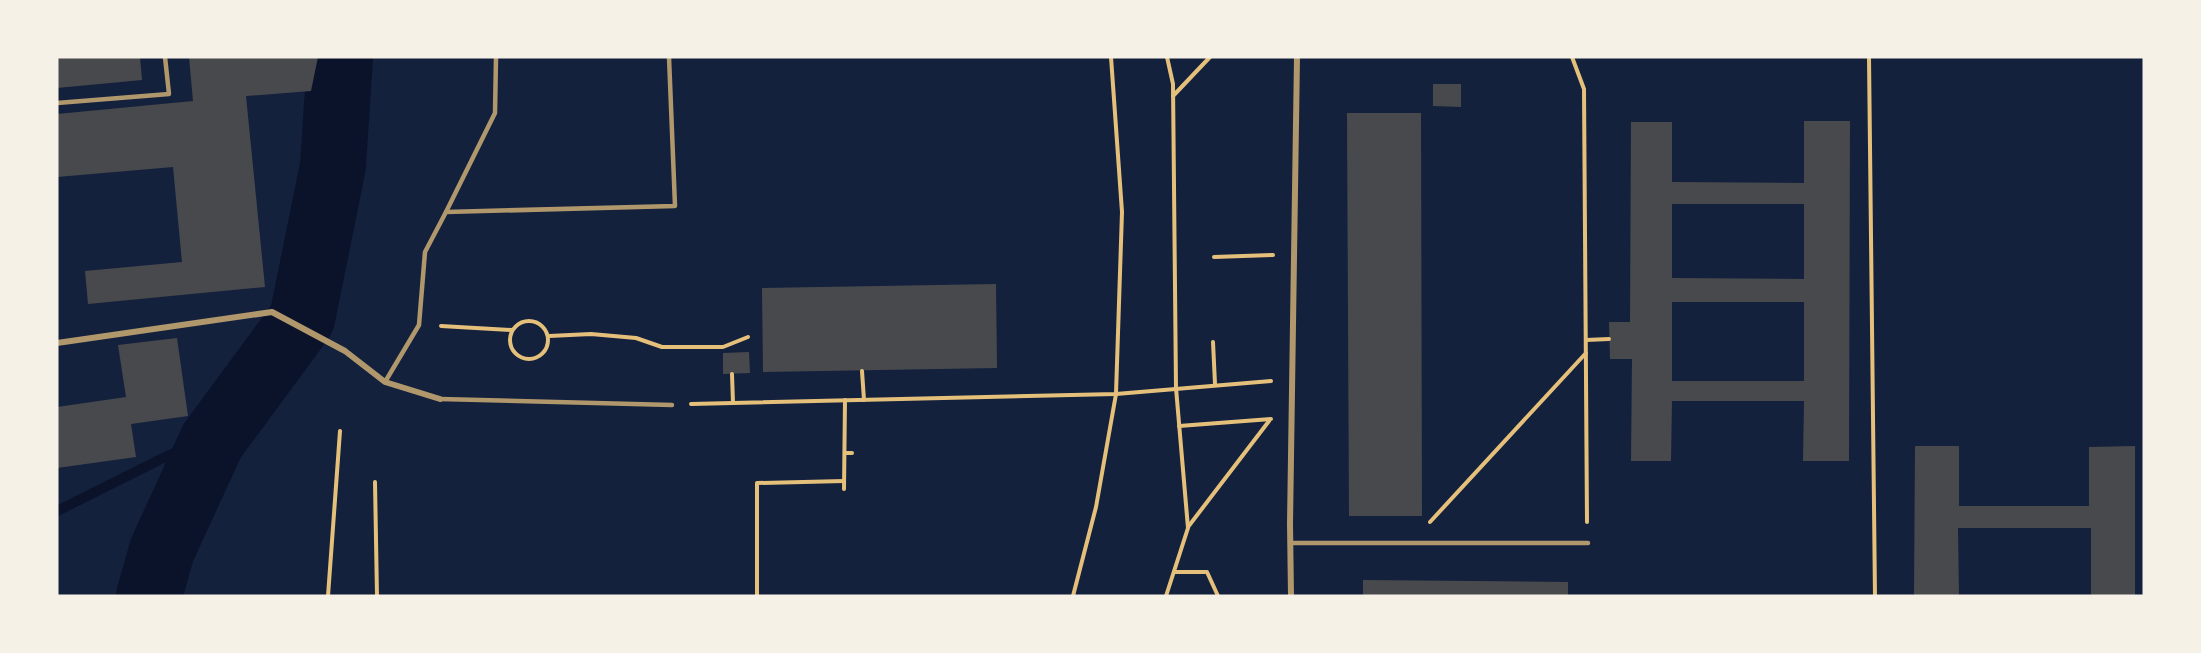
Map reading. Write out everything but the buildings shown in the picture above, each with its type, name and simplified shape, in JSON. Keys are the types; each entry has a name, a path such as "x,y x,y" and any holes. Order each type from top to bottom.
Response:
{"street":[{"path":"1291,596 1297,57"},
{"path":"57,343 272,312 345,351 385,382 440,399"}],"lane":[{"path":"57,103 169,94 165,57"},
{"path":"385,382 419,325 425,252 495,113 495,57"},
{"path":"446,212 675,206 669,57"},
{"path":"440,399 672,405"},
{"path":"1290,543 1588,543"}],"path":[{"path":"1073,596 1096,507 1116,394 1122,212 1111,57"},
{"path":"1167,57 1173,84 1176,388 1188,528"},
{"path":"1173,96 1210,57"},
{"path":"1572,57 1584,89 1588,543"},
{"path":"1869,57 1875,596"},
{"path":"1214,257 1294,255"},
{"path":"529,320 541,324 549,336 547,348 532,359 515,354 512,349 510,336 516,324 529,320"},
{"path":"419,325 512,330"},
{"path":"549,336 603,335 636,338 662,347 723,347 748,336"},
{"path":"1586,340 1610,339"},
{"path":"1213,342 1215,384"},
{"path":"1411,543 1586,353"},
{"path":"862,371 864,400"},
{"path":"732,374 734,403"},
{"path":"672,405 1116,394 1292,379"},
{"path":"1166,596 1188,528 1292,391"},
{"path":"844,489 845,400"},
{"path":"1179,426 1271,419"},
{"path":"328,596 340,431"},
{"path":"845,453 852,453"},
{"path":"375,482 376,596"},
{"path":"757,596 757,483 844,482"},
{"path":"1174,572 1208,572 1218,596"}],"waterway":[{"path":"149,596 162,550 212,441 302,319 333,166 340,57"},
{"path":"57,511 169,455 212,441"}]}
